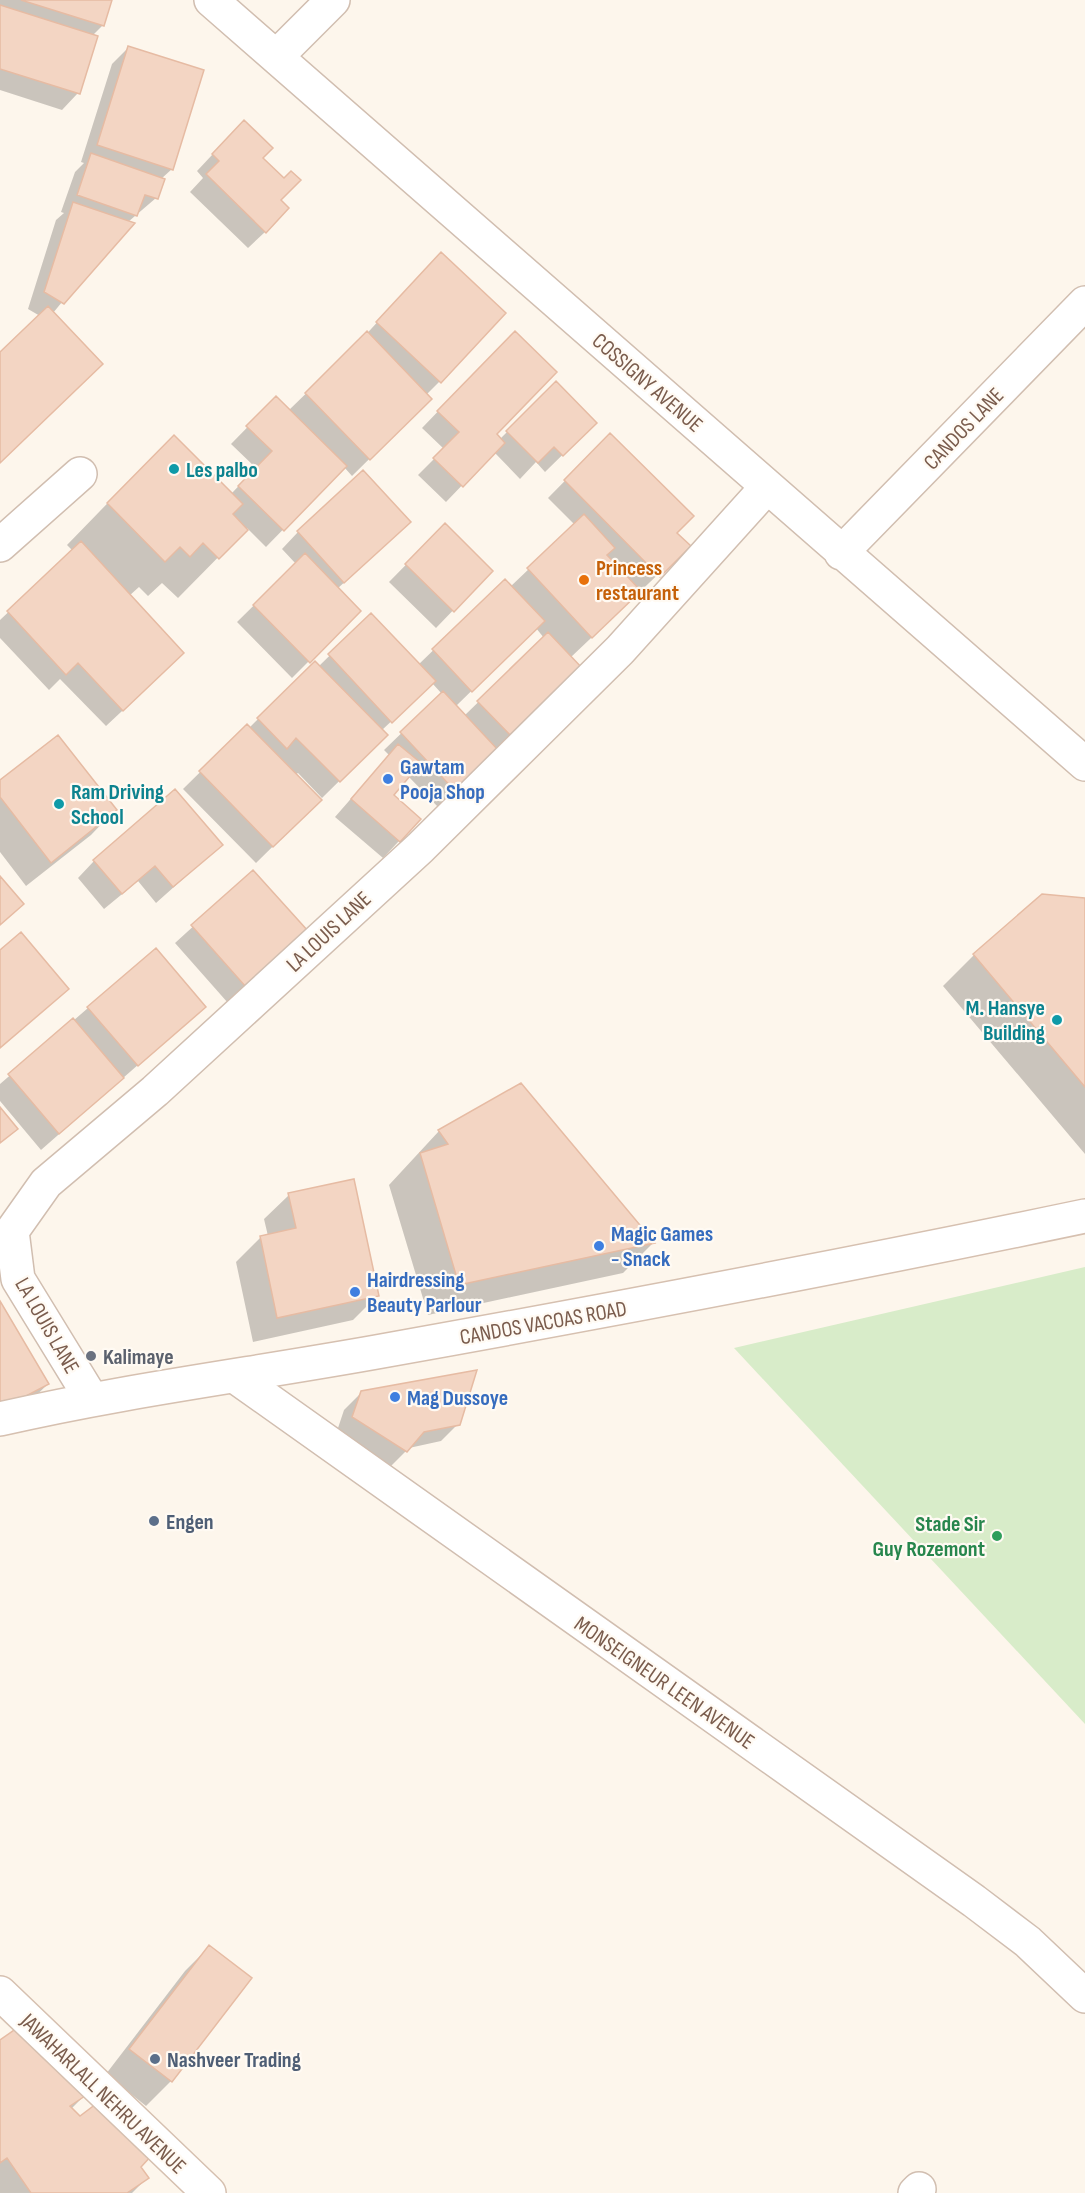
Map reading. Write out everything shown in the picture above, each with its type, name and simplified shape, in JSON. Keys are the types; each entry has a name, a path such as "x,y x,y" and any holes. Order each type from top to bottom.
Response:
{"street":[{"name":"COSSIGNY AVENUE","path":"211,0 1085,765"},
{"path":"277,56 333,0"},
{"name":"CANDOS LANE","path":"841,553 1085,303"},
{"path":"0,545 80,474"},
{"name":"LA LOUIS LANE","path":"91,1398 18,1279 12,1231 46,1183 154,1091 420,848 620,650 768,487"},
{"name":"CANDOS VACOAS ROAD","path":"0,1419 91,1398 236,1377 653,1303 1085,1216"},
{"name":"MONSEIGNEUR LEEN AVENUE","path":"236,1377 974,1901 1028,1942 1085,1996"},
{"name":"JAWAHARLALL NEHRU AVENUE","path":"0,1993 209,2193"}],"green space":[{"name":"Stade Sir Guy Rozemont","path":"1085,1267 1085,1724 734,1348"}],"building":[{"path":"21,0 112,0 104,26"},
{"path":"0,5 98,36 80,94 0,69"},
{"path":"128,46 204,70 173,170 97,145"},
{"path":"244,120 273,148 263,158 284,178 291,171 301,180 281,200 289,208 266,233 206,174 219,161 212,154"},
{"path":"91,153 165,179 158,199 145,195 137,216 77,195"},
{"path":"73,202 135,223 64,304 44,292"},
{"path":"441,252 506,313 441,383 376,322"},
{"path":"48,306 103,364 0,463 0,352"},
{"path":"367,331 432,399 370,460 305,393"},
{"path":"515,331 557,372 497,434 505,443 463,487 433,458 459,432 437,411"},
{"path":"556,381 597,423 563,456 554,447 538,463 506,431"},
{"path":"276,396 347,466 284,531 238,486 272,451 246,426"},
{"path":"610,433 694,516 677,533 691,546 660,577 564,480"},
{"name":"Les palbo","path":"174,435 243,504 233,514 248,530 219,559 203,543 190,557 180,547 165,562 107,503"},
{"path":"363,470 411,522 344,583 297,531"},
{"name":"Princess restaurant","path":"584,514 615,548 607,555 641,591 592,638 527,568"},
{"path":"445,523 493,571 454,612 405,564"},
{"path":"81,541 184,653 123,711 78,663 66,675 7,611"},
{"path":"305,553 361,611 310,663 253,605"},
{"path":"505,579 545,621 472,692 432,649"},
{"path":"371,613 436,681 392,723 328,654"},
{"path":"548,632 583,669 512,737 477,701"},
{"path":"315,661 388,735 340,782 296,738 287,749 257,718"},
{"path":"443,691 499,751 456,792 400,732"},
{"path":"247,724 322,800 273,847 199,771"},
{"name":"Ram Driving School","path":"58,735 117,810 51,863 0,797 0,780"},
{"name":"Gawtam Pooja Shop","path":"398,744 421,763 394,795 421,819 400,842 351,799"},
{"path":"175,789 223,845 173,887 155,866 122,894 93,860"},
{"path":"253,870 308,931 246,987 191,925"},
{"path":"0,876 24,904 0,925"},
{"name":"M. Hansye Building","path":"1042,894 1085,898 1085,1087 973,954"},
{"path":"21,932 69,989 0,1048 0,950"},
{"path":"156,948 206,1007 138,1066 87,1007"},
{"path":"73,1018 124,1078 59,1134 8,1074"},
{"path":"521,1083 655,1243 459,1285 420,1153 448,1144 438,1130"},
{"path":"0,1107 18,1129 0,1143"},
{"path":"354,1179 379,1296 277,1318 260,1236 296,1228 288,1193"},
{"path":"0,1301 49,1384 5,1407 0,1400"},
{"path":"477,1370 460,1425 424,1432 407,1452 352,1417 361,1391"},
{"path":"209,1945 252,1978 172,2082 129,2049"},
{"path":"17,2028 88,2094 70,2106 80,2116 96,2104 152,2155 141,2167 149,2178 127,2193 31,2193 7,2158 0,2163 0,2040"}],"place":[{"name":"Les palbo","path":"174,469"},
{"name":"Princess restaurant","path":"584,580"},
{"name":"Gawtam Pooja Shop","path":"388,779"},
{"name":"Ram Driving School","path":"59,804"},
{"name":"M. Hansye Building","path":"1057,1020"},
{"name":"Magic Games - Snack","path":"599,1246"},
{"name":"Hairdressing Beauty Parlour","path":"355,1292"},
{"name":"Kalimaye","path":"91,1356"},
{"name":"Mag Dussoye","path":"395,1397"},
{"name":"Engen","path":"154,1521"},
{"name":"Stade Sir Guy Rozemont","path":"997,1536"},
{"name":"Nashveer Trading","path":"155,2059"}]}
